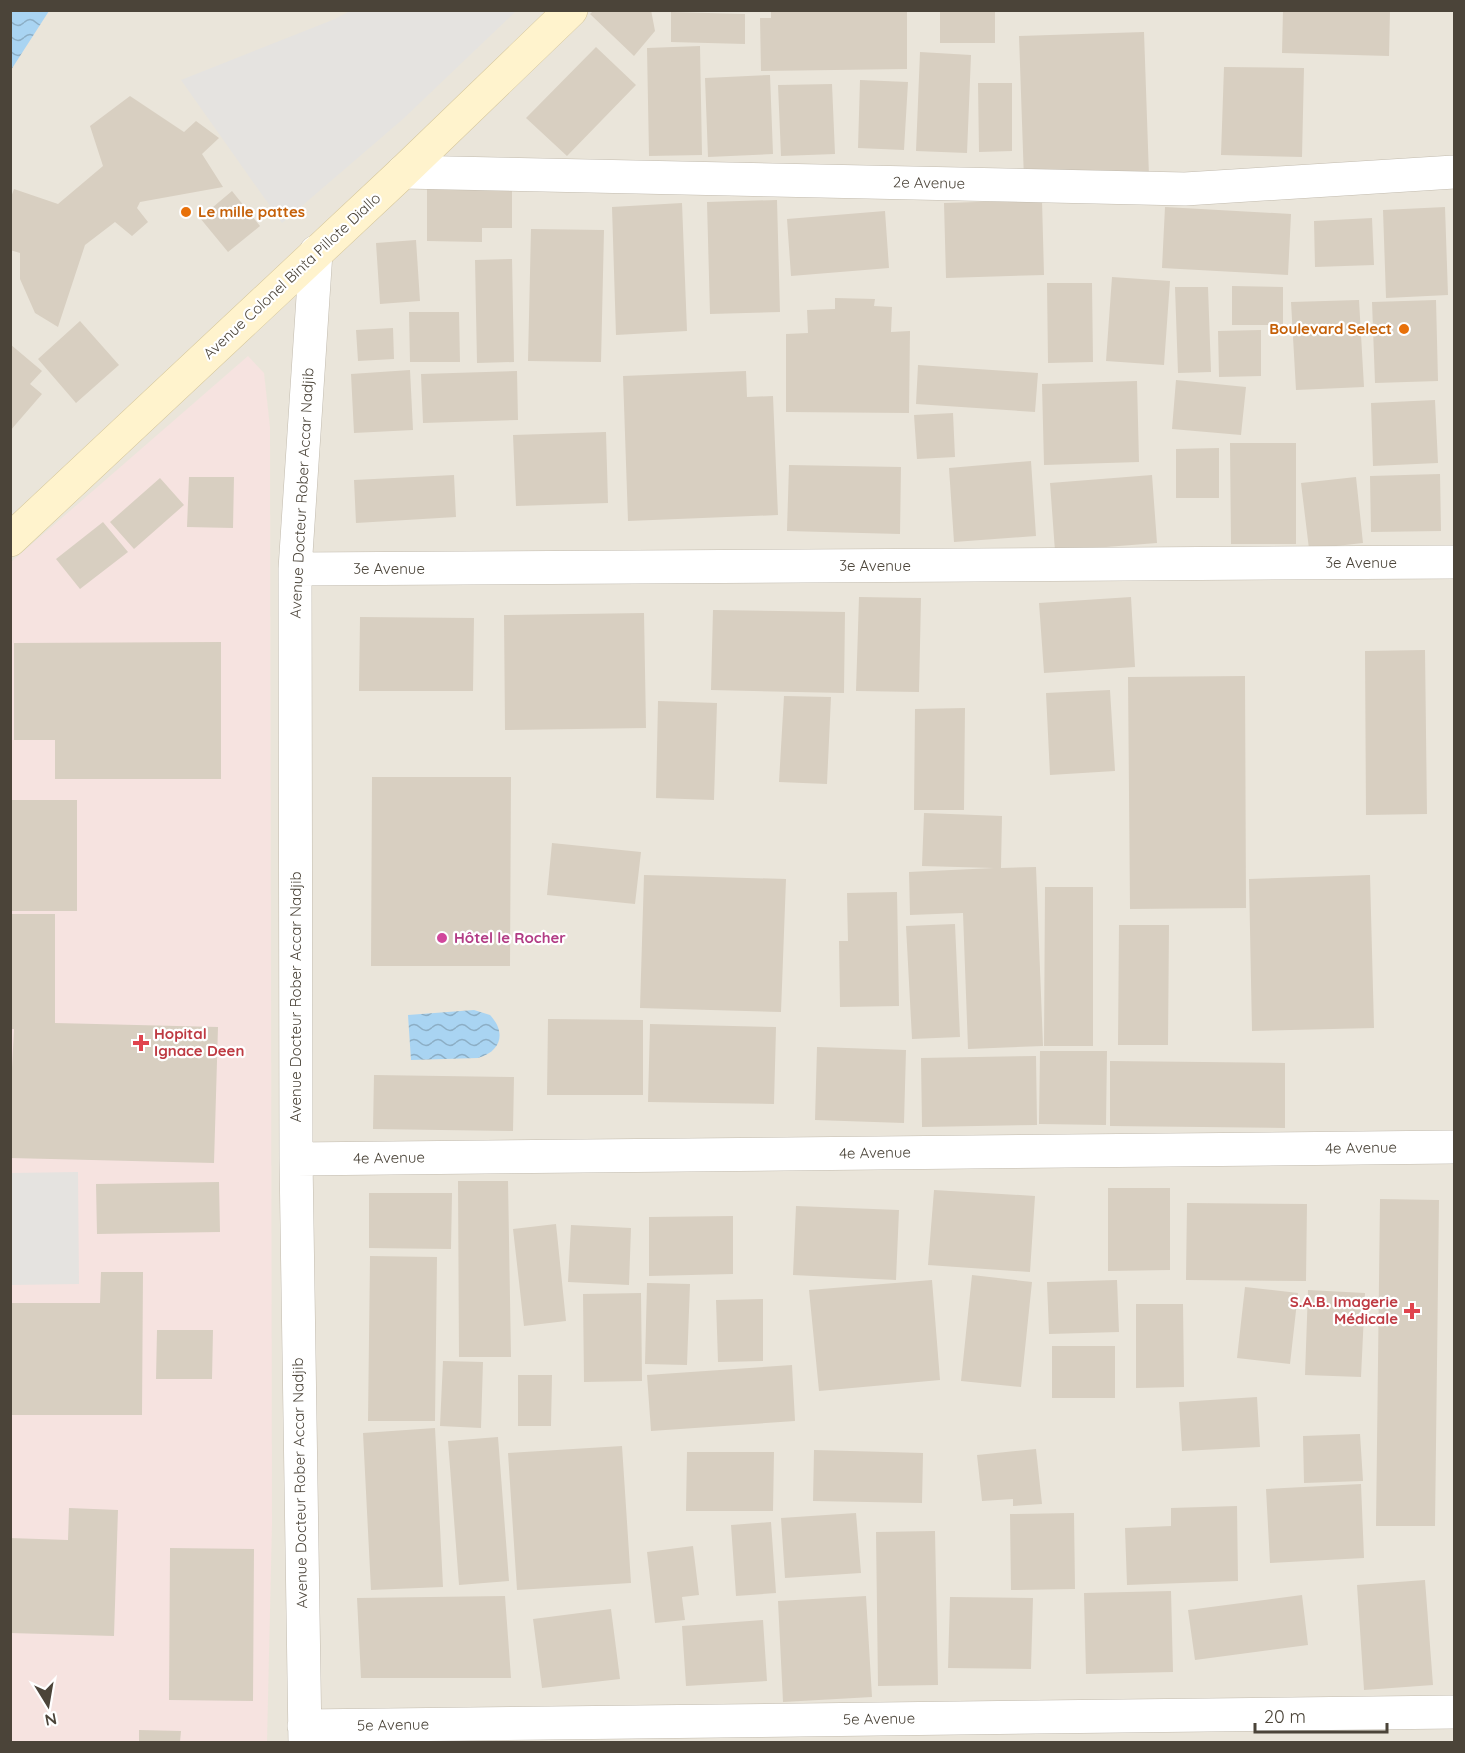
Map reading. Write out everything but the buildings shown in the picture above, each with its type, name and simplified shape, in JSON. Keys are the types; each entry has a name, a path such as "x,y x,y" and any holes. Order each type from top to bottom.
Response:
{"street":[{"name":"Avenue Colonel Binta Pillote Diallo","path":"10,540 403,172 571,10"},
{"name":"2e Avenue","path":"403,172 1185,189 1455,172"},
{"name":"Avenue Docteur Rober Accar Nadjib","path":"304,1734 296,1159 295,569 316,252"},
{"name":"3e Avenue","path":"295,569 1455,562"},
{"name":"4e Avenue","path":"296,1159 1455,1147"},
{"name":"5e Avenue","path":"304,1734 1455,1712"}],"shaded area":[{"path":"49,10 1454,11 1454,1742 11,1742 10,70"},
{"path":"350,11 516,11 403,119 282,223 181,80"},
{"name":"Hopital Ignace Deen","path":"248,356 264,373 270,427 272,1524 267,1742 11,1742 10,563"},
{"path":"78,1172 79,1284 11,1285 11,1173"}],"water":[{"path":"10,11 49,11 11,70"},
{"path":"474,1010 490,1015 495,1021 500,1034 497,1046 492,1051 478,1058 411,1060 408,1015"}],"place":[{"name":"Le mille pattes","path":"186,212"},
{"name":"Boulevard Select","path":"1404,329"},
{"name":"Hôtel le Rocher","path":"442,938"},
{"name":"Hopital Ignace Deen","path":"141,1043"},
{"name":"S.A.B. Imagerie Médicale","path":"1412,1311"}]}
